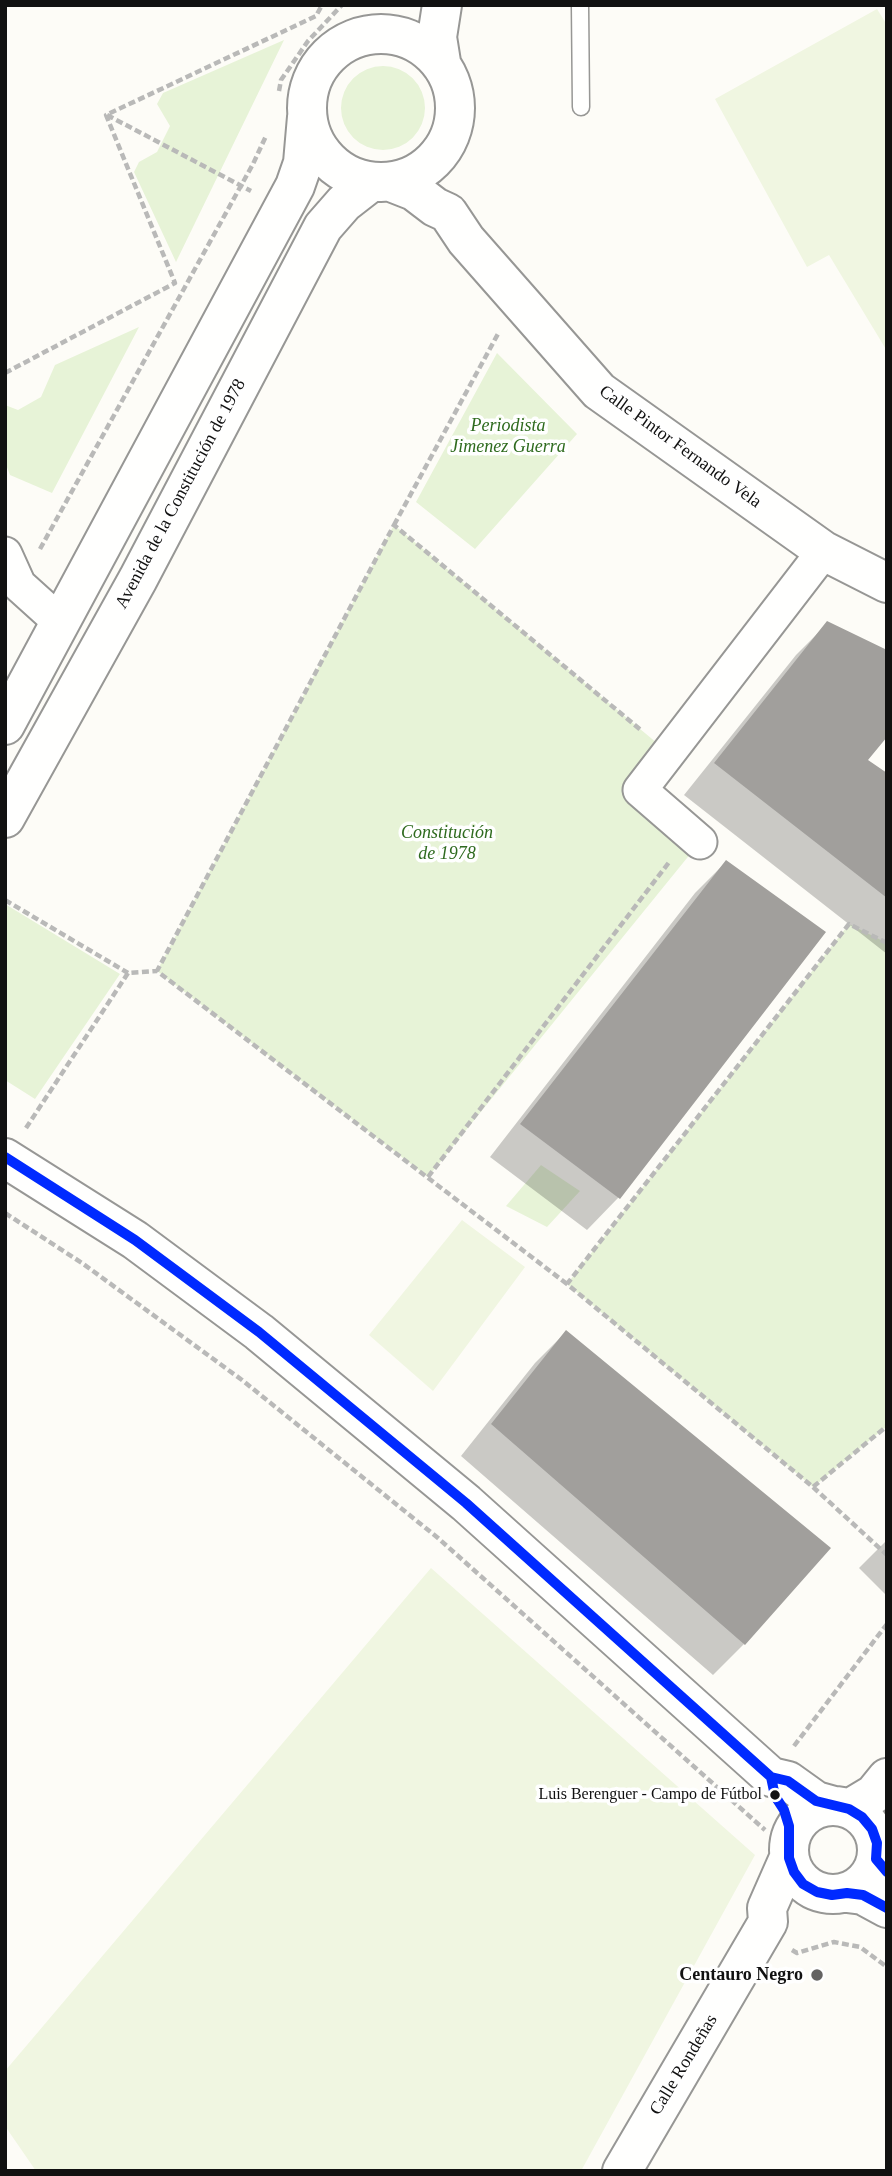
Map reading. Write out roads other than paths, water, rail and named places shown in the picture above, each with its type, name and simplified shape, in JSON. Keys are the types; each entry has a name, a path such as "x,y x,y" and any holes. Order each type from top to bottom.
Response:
{"street":[{"path":"347,22 370,20 380,5"},
{"path":"441,62 437,37 442,5"},
{"path":"292,109 322,153 335,167 353,177 381,182 410,177 427,167 440,153 450,136 456,117 450,79 441,62 427,48 401,36 372,34 347,22"},
{"path":"292,109 307,98 312,79 322,62 336,48 347,22"},
{"path":"5,725 295,186 303,163 292,109"},
{"path":"447,213 455,195 449,153 450,136"},
{"name":"Calle Pintor Fernando Vela","path":"381,182 414,191 447,213 466,240 599,391 824,551 887,583"},
{"name":"Avenida de la Constitución de 1978","path":"5,818 138,579 323,227 344,203 381,182"},
{"path":"695,838 640,790 824,551"},
{"path":"5,554 19,585 60,622"},
{"path":"5,1158 135,1240 260,1332 467,1503 771,1777 788,1781 816,1801 841,1807 862,1817 872,1829 880,1858"},
{"path":"771,1777 775,1796 784,1810 789,1826 783,1846 794,1872 803,1884 817,1892 863,1895 887,1908"},
{"path":"783,1846 794,1827 805,1816 818,1808 841,1807 874,1794 887,1778"},
{"path":"764,1929 784,1923 800,1906 815,1898 840,1894 861,1885 880,1858 880,1819 887,1805"},
{"name":"Calle Rondeñas","path":"622,2171 764,1929 783,1846"}],"lane":[{"path":"580,5 581,107"}],"place":[{"name":"Luis Berenguer - Campo de Fútbol","path":"775,1795"},
{"name":"Centauro Negro","path":"817,1975"}],"park label":[{"name":"Periodista Jimenez Guerra","path":"508,436"},
{"name":"Constitución de 1978","path":"447,843"}]}
